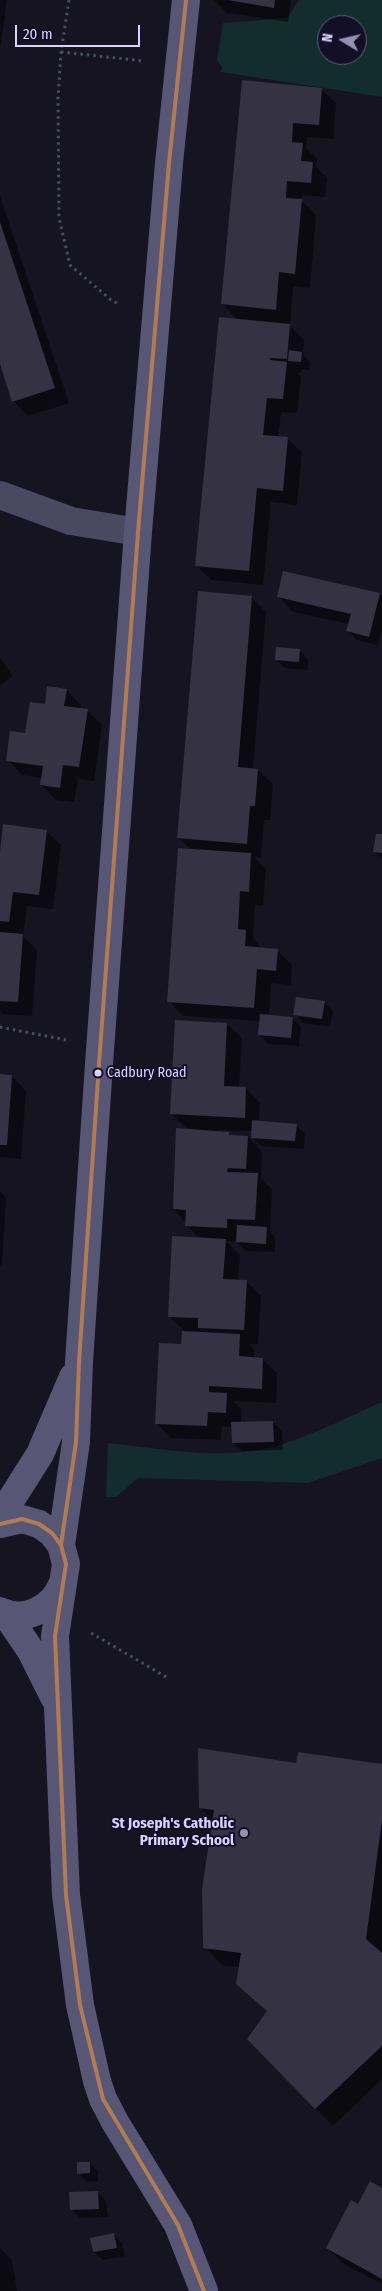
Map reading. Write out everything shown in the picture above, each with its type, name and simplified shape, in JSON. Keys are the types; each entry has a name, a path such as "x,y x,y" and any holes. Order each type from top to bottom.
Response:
{"main road":[{"path":"186,0 138,532 79,1362 76,1442 61,1545 66,1564 55,1636 66,1895 80,2005 97,2081 115,2122 178,2225 204,2291"},
{"path":"0,1517 40,1454 79,1362"},
{"path":"0,1524 22,1519 39,1524 52,1534 61,1545"},
{"path":"3,1612 21,1615 36,1612 47,1606 58,1595 65,1579"},
{"path":"3,1612 31,1651 58,1708"}],"street":[{"path":"0,495 71,521 138,532"}],"path":[{"path":"68,0 61,52 58,98 57,190 59,218 69,263 111,300 156,318"},
{"path":"61,52 179,65"},
{"path":"0,1027 101,1048"},
{"path":"113,1646 168,1678"}],"green space":[{"path":"299,0 382,0 382,97 221,72 222,67 217,60 223,23 287,18"},
{"path":"382,1402 382,1458 308,1483 138,1478 116,1497 106,1497 108,1443 174,1451 218,1453 262,1449 308,1435"}],"building":[{"path":"228,0 275,0 274,8"},
{"path":"242,80 322,88 319,125 293,123 292,142 303,143 301,161 313,162 311,183 287,181 286,198 302,199 295,274 279,272 276,310 221,304"},
{"path":"0,222 55,388 12,402 0,364"},
{"path":"219,317 290,324 287,359 270,358 270,360 287,362 283,399 267,398 263,435 288,437 283,491 257,488 249,571 195,566"},
{"path":"289,350 302,352 301,362 288,361"},
{"path":"283,571 380,593 369,637 346,631 351,614 277,597"},
{"path":"198,591 252,596 238,767 258,769 255,806 250,806 247,844 177,838"},
{"path":"276,647 300,649 299,662 275,660"},
{"path":"47,686 67,689 64,706 88,709 79,767 63,765 60,788 40,785 43,766 6,761 10,731 25,733 30,702 45,704"},
{"path":"3,824 47,830 39,895 13,892 9,922 0,921 0,852"},
{"path":"376,834 382,834 382,853 373,852"},
{"path":"178,848 251,853 249,892 240,891 238,929 246,930 245,946 278,949 276,971 257,969 254,1008 167,1002"},
{"path":"0,932 23,934 18,1002 0,1001"},
{"path":"296,997 325,1001 322,1019 293,1015"},
{"path":"260,1014 293,1017 291,1038 258,1035"},
{"path":"175,1020 227,1023 224,1086 246,1087 245,1118 170,1114"},
{"path":"0,1074 12,1075 7,1145 0,1145"},
{"path":"252,1120 297,1124 295,1141 251,1138"},
{"path":"176,1128 229,1132 229,1135 248,1136 246,1169 228,1168 227,1172 258,1173 255,1220 227,1219 227,1228 185,1226 186,1210 173,1209"},
{"path":"237,1225 267,1227 266,1244 236,1242"},
{"path":"172,1236 226,1239 223,1279 247,1280 244,1330 198,1328 198,1318 168,1317"},
{"path":"182,1331 240,1334 239,1356 263,1358 262,1389 209,1386 209,1392 227,1393 226,1413 208,1412 207,1426 155,1424 159,1343 181,1344"},
{"path":"273,1421 274,1442 232,1443 231,1422"},
{"path":"198,1748 296,1763 298,1752 382,1764 382,1820 366,1939 382,1953 382,2046 315,2109 247,2039 267,2011 236,1984 241,1953 203,1948 202,1889 214,1810 199,1808"},
{"path":"77,2162 90,2162 90,2173 77,2174"},
{"path":"370,2181 382,2188 382,2279 326,2248 351,2200 358,2204"},
{"path":"98,2191 99,2209 70,2210 69,2192"},
{"path":"114,2233 117,2248 93,2252 90,2238"}],"transit line":[{"path":"61,1545 76,1442 79,1362 99,1064 138,532 169,163 186,0"},
{"path":"0,1524 22,1519 39,1524 52,1533 61,1545 66,1564 55,1636 66,1895 80,2005 103,2099 178,2225 204,2291"}],"place":[{"name":"Cadbury Road","path":"98,1073"},
{"name":"St Joseph's Catholic Primary School","path":"244,1833"}]}
